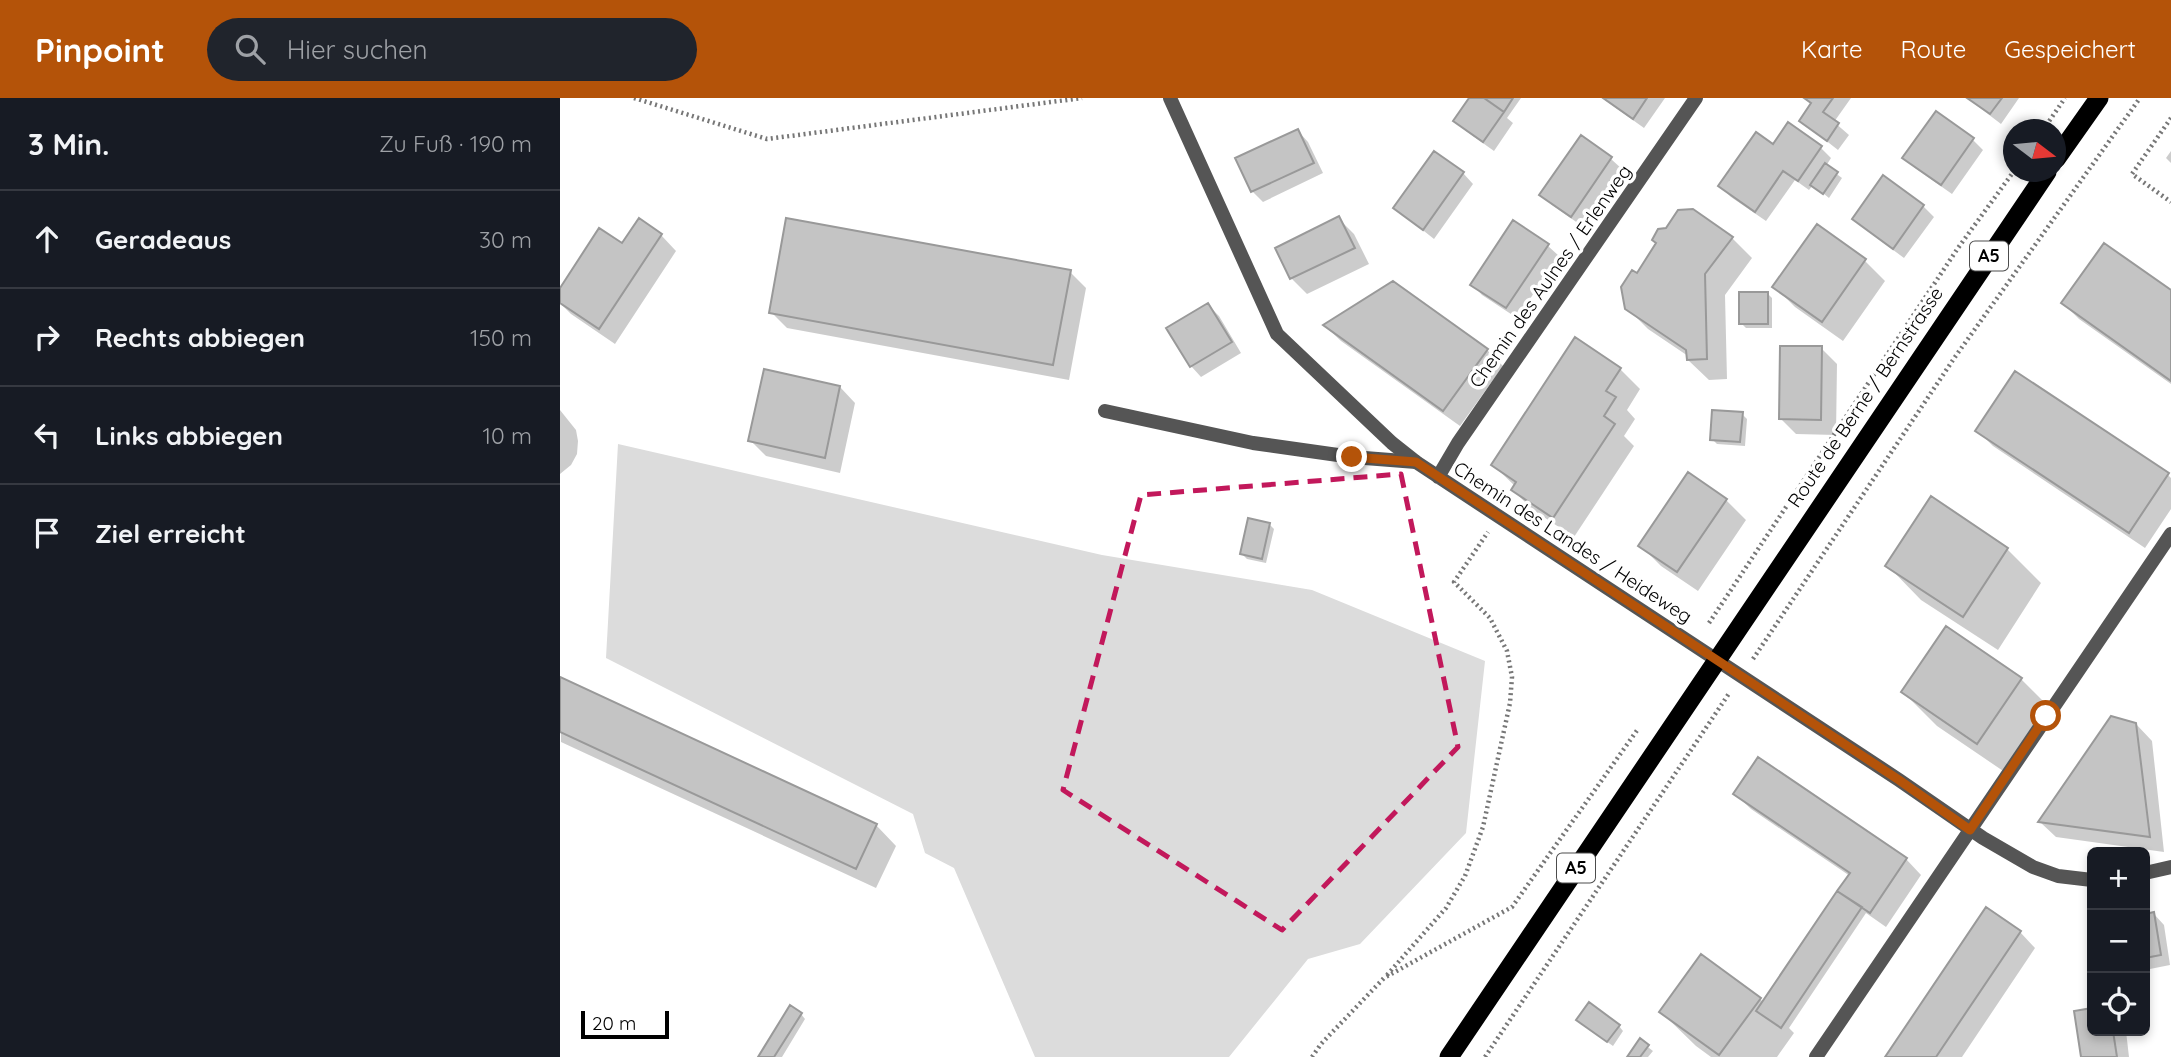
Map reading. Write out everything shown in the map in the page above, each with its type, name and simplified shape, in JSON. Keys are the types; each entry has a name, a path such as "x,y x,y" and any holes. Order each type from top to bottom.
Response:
{"highway":[{"path":"2066,145 2099,98"},
{"name":"Route de Berne / Bernstrasse","path":"1449,1057 2040,182"}],"street":[{"name":"Chemin des Landes / Heideweg","path":"1170,98 1277,334 1392,443 1438,477 1899,780 1970,830 2033,867 2058,876 2087,879"},
{"name":"Chemin des Aulnes / Erlenweg","path":"1438,477 1458,443 1696,98"},
{"path":"1105,411 1253,443 1352,457 1416,462"},
{"path":"1816,1057 2171,534"},
{"path":"2150,872 2171,867"}],"path":[{"path":"634,98 767,139 1082,98"},
{"path":"2051,119 2065,98"},
{"path":"1745,670 1955,358 2140,98"},
{"path":"2171,118 2132,174 2171,202"},
{"path":"1704,632 1951,260 2006,182"},
{"path":"1312,1057 1446,908 1465,876 1483,827 1510,703 1512,677 1507,651 1490,618 1454,582 1499,517"},
{"path":"1485,1057 1738,681"},
{"path":"1384,978 1512,906 1645,719"}],"highlighted area":[{"path":"1401,474 1458,747 1282,930 1063,790 1141,495"}],"shaded area":[{"path":"618,444 1102,555 1312,590 1485,661 1466,833 1360,944 1308,959 1229,1057 1035,1057 954,868 925,853 913,814 606,658"}],"building":[{"path":"1469,98 1484,98 1504,112 1483,142 1453,121"},
{"path":"1484,98 1513,98 1504,112"},
{"path":"1603,98 1647,98 1633,119"},
{"path":"1804,98 1833,98 1823,112 1839,123 1827,141 1799,121 1811,103"},
{"path":"1967,98 2002,98 1990,114"},
{"path":"1936,111 1974,138 1941,185 1902,158"},
{"path":"1788,122 1822,146 1798,181 1783,171 1755,212 1718,186 1756,132 1773,144"},
{"path":"1298,129 1314,163 1251,192 1235,158"},
{"path":"1581,135 1612,157 1571,217 1539,195"},
{"path":"1434,151 1464,172 1423,230 1393,208"},
{"path":"1825,163 1838,172 1823,194 1810,185"},
{"path":"1883,175 1924,205 1893,249 1852,219"},
{"path":"1693,209 1733,237 1705,274 1707,359 1687,360 1686,350 1625,309 1621,287 1632,270 1637,273 1656,243 1652,240 1658,229 1666,228 1678,210"},
{"path":"1339,216 1355,248 1290,279 1275,248"},
{"path":"639,218 662,234 599,329 560,303 560,288 599,228 622,243"},
{"path":"786,218 1071,270 1053,365 769,313"},
{"path":"1513,220 1549,244 1506,308 1470,285"},
{"path":"1817,224 1866,259 1822,322 1772,287"},
{"path":"2104,243 2171,290 2171,381 2061,303"},
{"path":"1393,281 1488,349 1443,411 1323,325"},
{"path":"1739,292 1768,292 1768,324 1739,324"},
{"path":"1208,303 1232,342 1190,367 1166,328"},
{"path":"1575,337 1621,368 1606,391 1616,397 1604,416 1615,424 1553,518 1511,490 1516,482 1491,465"},
{"path":"1780,346 1822,346 1821,420 1779,419"},
{"path":"764,369 840,386 825,458 748,441"},
{"path":"2015,371 2169,473 2129,533 1975,431"},
{"path":"1712,410 1743,412 1740,442 1710,440"},
{"path":"1688,472 1727,499 1677,572 1638,546"},
{"path":"1931,496 2008,548 1963,617 1885,566"},
{"path":"1248,518 1270,523 1262,559 1240,554"},
{"path":"1946,626 2022,678 1977,744 1901,692"},
{"path":"560,677 877,824 856,869 560,732"},
{"path":"2111,716 2136,723 2150,837 2038,822"},
{"path":"1758,757 1907,858 1870,913 1837,891 1850,873 1733,794"},
{"path":"1837,891 1862,907 1781,1028 1756,1011"},
{"path":"1986,907 2021,931 1936,1057 1885,1057"},
{"path":"2154,912 2161,955 2150,957 2150,913"},
{"path":"1701,954 1761,998 1719,1055 1659,1012"},
{"path":"1589,1002 1620,1025 1607,1042 1576,1020"},
{"path":"790,1005 802,1013 774,1057 758,1057"},
{"path":"2087,1009 2087,1036 2114,1036 2117,1057 2081,1057 2074,1011"},
{"path":"1640,1038 1649,1045 1640,1057 1627,1057"}],"route":[{"path":"1352,457 1416,462 1899,780 1970,830 2046,716"}]}
